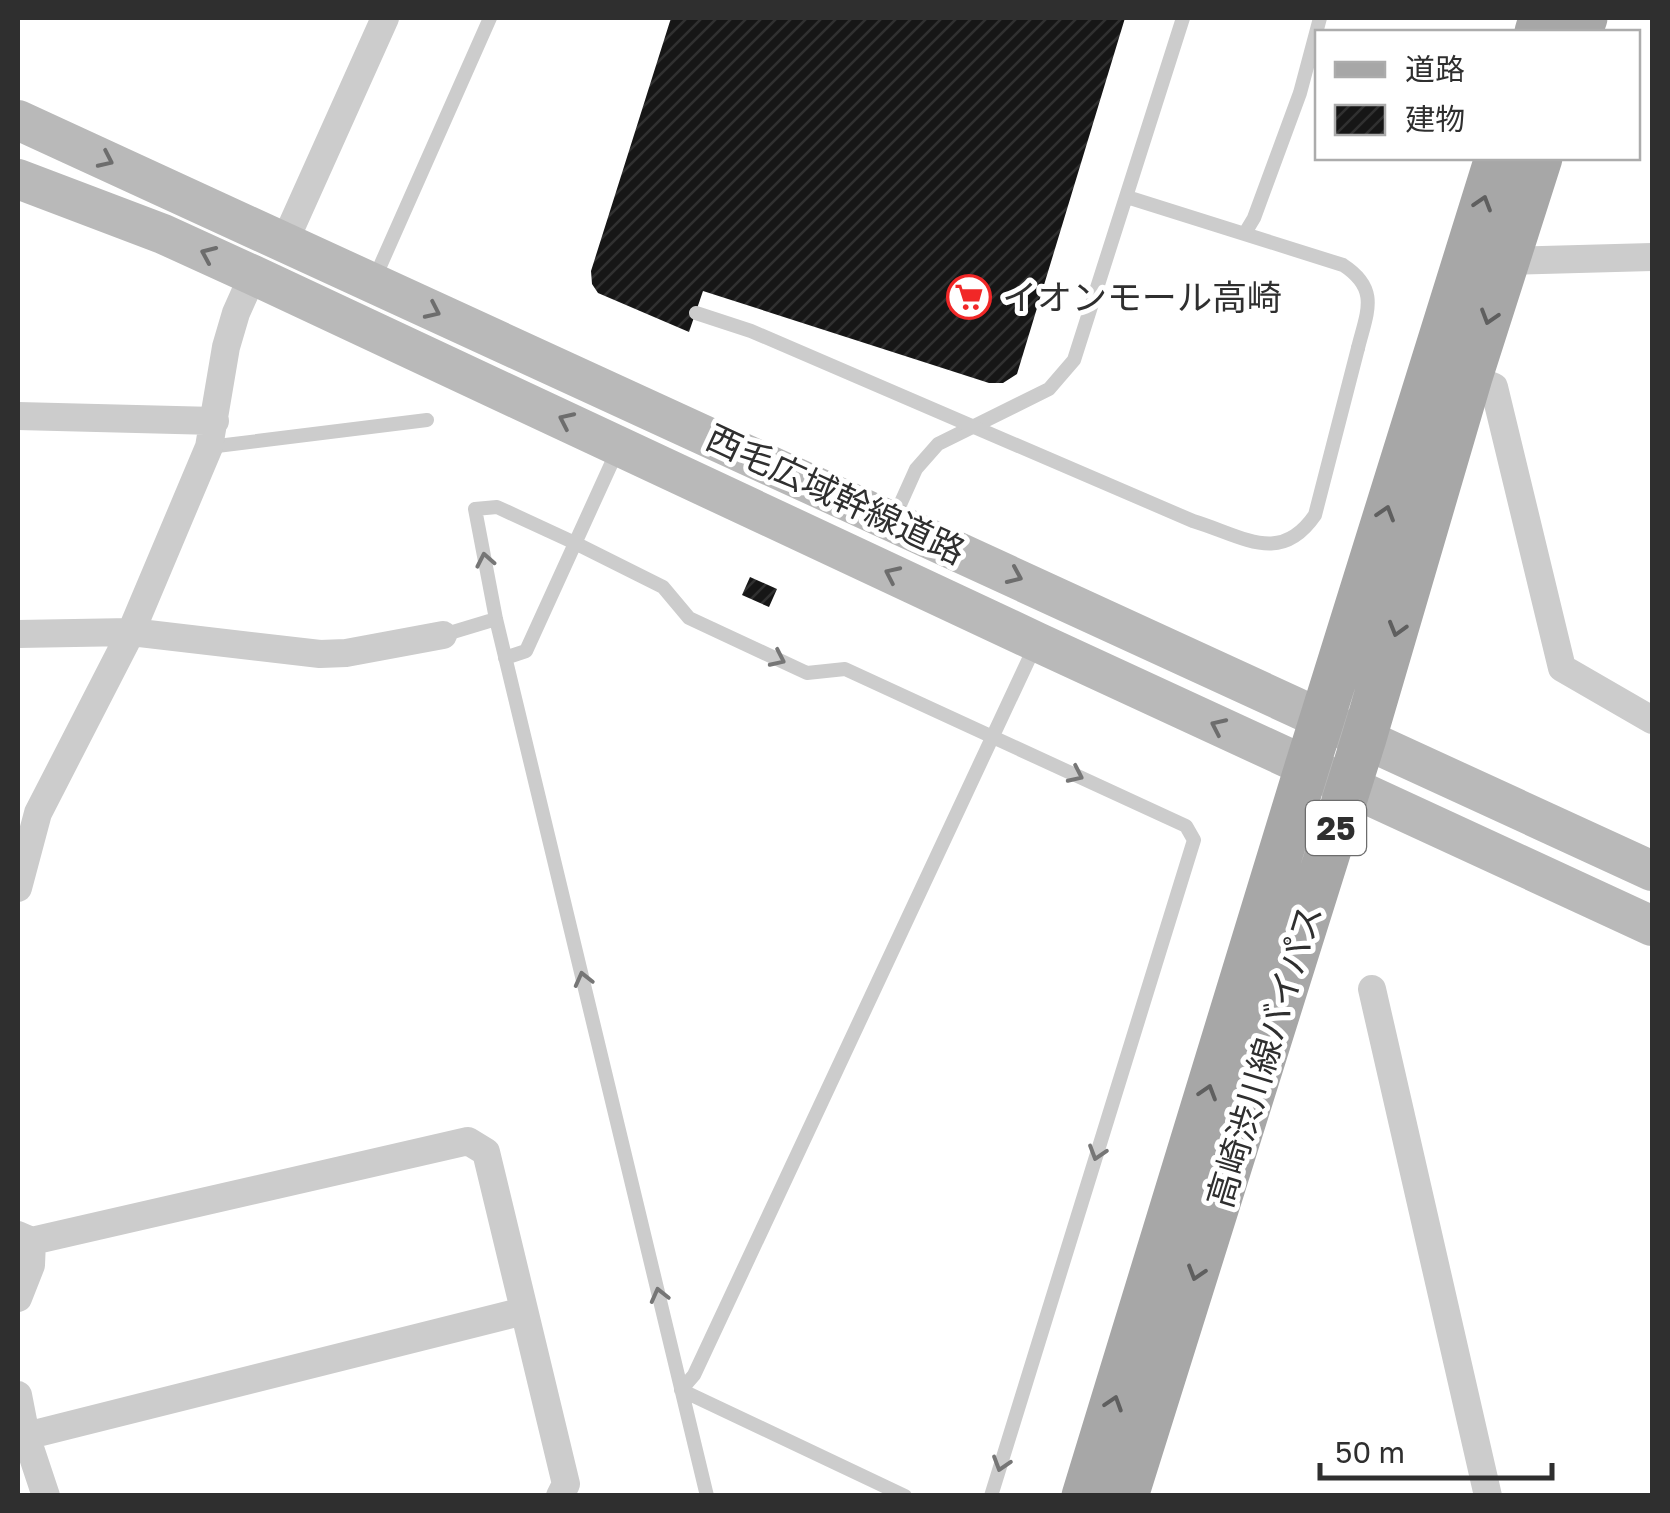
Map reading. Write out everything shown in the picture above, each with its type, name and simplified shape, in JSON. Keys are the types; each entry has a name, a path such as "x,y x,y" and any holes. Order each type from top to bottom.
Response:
{"main road":[{"name":"高崎渋川線バイパス","path":"1084,1496 1306,767 1497,160"},
{"name":"高崎渋川線バイパス","path":"1126,1496 1350,786 1470,377 1539,160"}],"street":[{"path":"284,242 385,18"},
{"name":"西毛広域幹線道路","path":"18,120 1652,872"},
{"name":"西毛広域幹線道路","path":"18,179 163,234 253,275 1652,926"},
{"path":"1507,262 1652,257"},
{"path":"18,888 38,813 131,632 212,434 226,347 253,275"},
{"path":"1470,377 1494,386 1562,668 1652,720"},
{"path":"18,416 212,434"},
{"path":"18,634 131,632 320,654 443,635"},
{"path":"1372,989 1488,1496"},
{"path":"18,1298 32,1265 24,1238 468,1142 486,1152 566,1484 560,1496"},
{"path":"26,1436 524,1311"},
{"path":"18,1395 26,1436 46,1496"}],"lane":[{"path":"372,283 490,18"},
{"path":"892,520 916,469 938,444 1049,389 1066,374 1086,329 1183,18"},
{"path":"1245,233 1300,93 1315,37"},
{"path":"1300,93 1315,97"},
{"path":"696,313 751,331 1193,521 1266,544 1283,544 1302,533 1315,514 1369,304 1367,290 1358,275 1342,265 1127,197"},
{"path":"212,434 427,420"},
{"path":"506,658 526,651 620,445"},
{"path":"707,1496 496,619 475,509 497,507 575,542 663,586 690,618 808,673 845,669 1186,826 1194,840 991,1496"},
{"path":"443,635 496,619"},
{"path":"682,1390 694,1374 1036,642"},
{"path":"682,1390 905,1496"}],"building":[{"path":"671,18 1125,18 1017,374 1003,383 989,383 703,291 689,332 598,293 591,271"},
{"path":"750,577 777,589 769,607 742,595"}],"place":[{"name":"イオンモール高崎","path":"969,297"}]}
